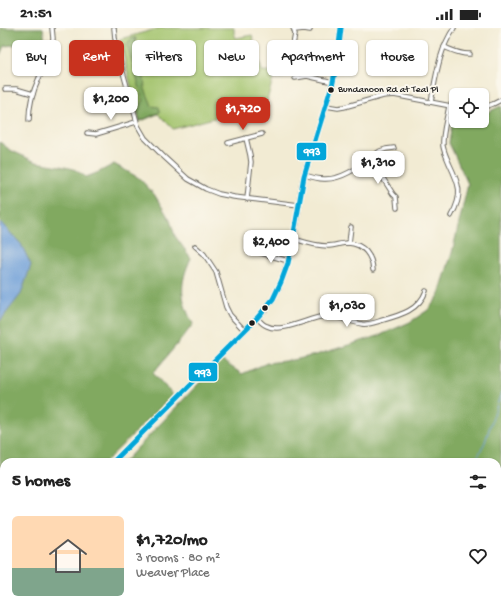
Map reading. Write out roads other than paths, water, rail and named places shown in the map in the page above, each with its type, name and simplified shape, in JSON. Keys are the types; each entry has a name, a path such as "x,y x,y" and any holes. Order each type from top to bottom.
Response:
{"street":[{"path":"29,120 33,94 51,55 53,42 52,28"},
{"path":"114,28 118,52 136,122 149,143 179,172 206,189 225,196 299,205"},
{"path":"117,458 258,318 275,295 288,261 294,239 305,175 333,82 339,50 341,28"},
{"path":"431,102 444,47 454,28"},
{"path":"310,30 294,29 295,36 293,46 296,78 312,76 333,82"},
{"path":"444,47 460,53 470,54"},
{"path":"5,89 16,89 33,94"},
{"path":"326,106 338,108 344,107 390,95 449,106 443,136 444,147 459,190 459,196 452,216"},
{"path":"489,105 501,100"},
{"path":"87,133 96,134 136,122"},
{"path":"228,143 262,134"},
{"path":"246,138 251,162 247,199"},
{"path":"305,175 323,179 336,178 349,172 380,151 394,148"},
{"path":"370,158 396,198 397,208"},
{"path":"349,243 350,227"},
{"path":"294,239 328,246 349,243 359,246 370,256 373,270"},
{"path":"195,246 204,254 213,267 230,315 245,330"},
{"path":"258,252 288,261"},
{"path":"258,318 268,327 275,329 329,316 361,324 368,324 396,317 407,312 418,305 426,291"},
{"path":"329,303 329,316"}],"water":[{"path":"0,222 21,244 31,265 21,294 0,321"}],"waterway":[{"path":"477,458 485,442 501,393"}],"place":[{"name":"Bundanoon Rd at Teal Pl","path":"331,90"}]}
